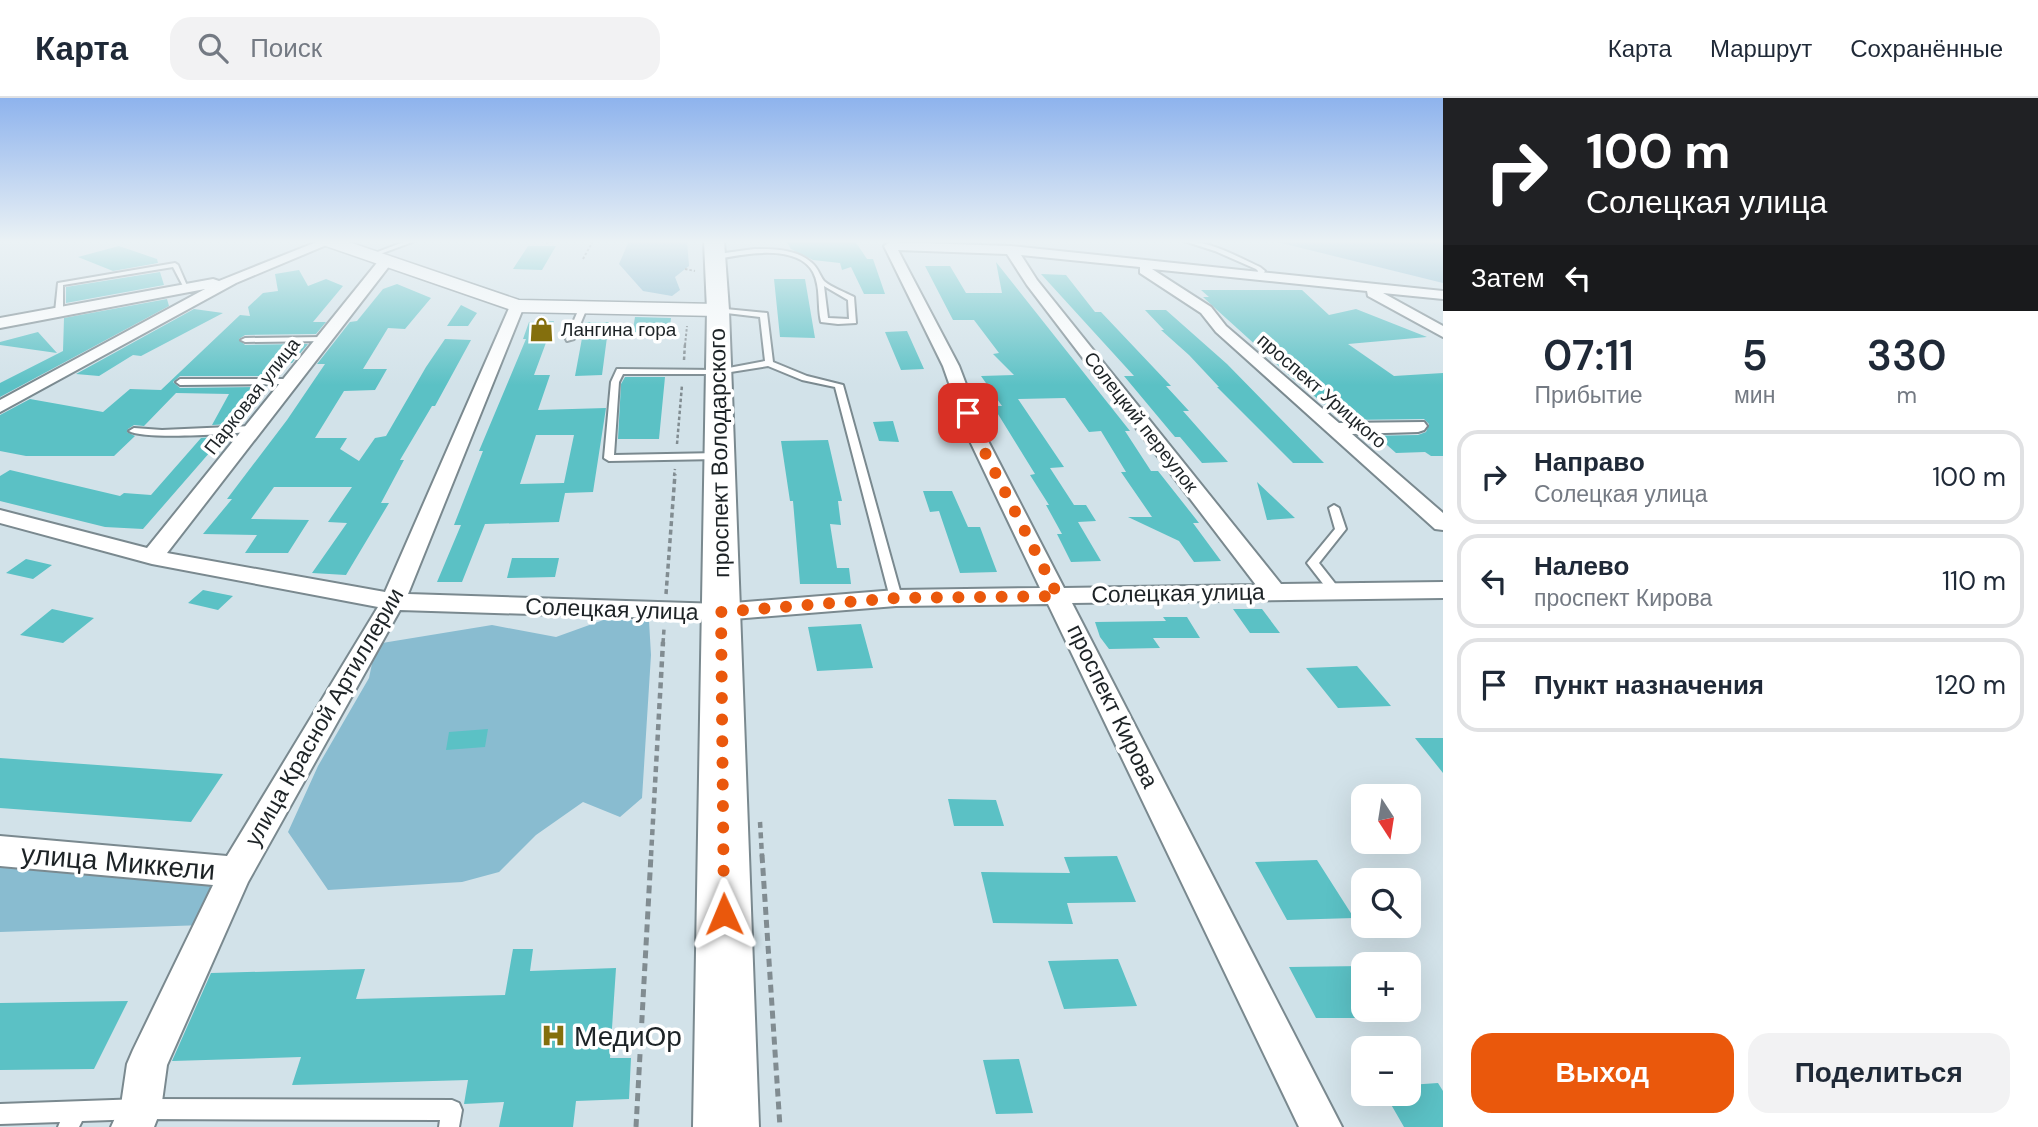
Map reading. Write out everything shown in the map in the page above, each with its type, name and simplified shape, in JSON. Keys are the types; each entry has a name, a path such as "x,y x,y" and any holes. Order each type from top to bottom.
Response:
{"main road":[{"path":"467,289 517,306 718,310"},
{"name":"проспект Володарского","path":"714,289 718,310 719,372 698,457 721,612 726,1127"}],"street":[{"path":"0,323 176,289"},
{"path":"0,407 215,289"},
{"name":"Парковая улица","path":"152,557 324,338 357,289"},
{"name":"проспект Кирова","path":"913,289 951,366 977,437 1321,1127"},
{"name":"Солецкий переулок","path":"1037,289 1274,592"},
{"name":"проспект Урицкого","path":"1174,289 1206,310 1221,329 1443,524"},
{"path":"1366,289 1443,295"},
{"path":"1366,289 1443,332"},
{"name":"улица Красной Артиллерии","path":"136,1118 147,1064 236,872 393,602 517,306"},
{"path":"1332,429 1418,426"},
{"name":"Солецкая улица","path":"0,516 152,557 393,602 721,612 896,598 1443,590"},
{"name":"улица Миккели","path":"0,851 236,872"}],"lane":[{"path":"59,312 60,289"},
{"path":"821,289 824,320 853,321 851,299 834,289"},
{"path":"570,339 583,307"},
{"path":"718,310 764,315 769,363"},
{"path":"245,340 324,338"},
{"path":"698,457 609,458 615,382 620,371 719,372 769,363 805,378 839,385 896,598"},
{"path":"180,382 290,382"},
{"path":"134,431 162,433 252,429"},
{"path":"1335,508 1341,529 1313,563 1335,591"},
{"path":"1443,513 1440,514 1443,524"},
{"path":"0,1114 72,1119 452,1110 449,1127"}],"path":[{"path":"636,1127 665,610 698,457 683,371 687,323"}],"shaded area":[{"path":"641,289 680,290 672,296"},
{"path":"606,619 649,621 651,655 642,798 620,817 583,802 536,835 499,872 462,882 328,890 288,832 318,766 369,678 376,644 492,625 556,637"},
{"path":"0,861 223,879 204,925 0,932"}],"building":[{"path":"66,289 142,289 66,303"},
{"path":"340,289 313,322 326,322 316,334 245,335 239,339 245,345 308,344 292,363 287,363 275,376 180,376 173,382 180,388 265,387 253,399 245,399 231,424 212,425 229,394 176,393 144,426 134,425 128,429 127,432 135,436 114,456 26,456 0,451 0,415 30,399 103,412 130,389 161,390 240,315 250,316 248,307 263,293"},
{"path":"383,289 409,289 431,298 405,329 388,328 363,369 387,369 375,390 344,391 315,438 347,438 340,449 359,461 375,438 386,436 445,339 471,340 435,406 432,406 400,460 404,460 381,503 389,503 346,575 312,573 347,523 328,522 352,487 274,487 251,519 309,520 288,553 245,553 257,535 203,534 232,499 227,499 287,420 325,364 317,364 350,322 357,321"},
{"path":"775,289 807,289 815,338 780,337"},
{"path":"862,289 883,289 885,294 864,294"},
{"path":"937,289 964,289 966,293 1002,293 1001,289 1017,289 1130,431 1125,431 1151,471 1158,471 1199,523 1193,523 1221,561 1194,562 1179,541 1128,517 1152,517 1121,472 1126,472 1101,431 1089,432 1065,398 1018,399 1064,467 1050,468 1074,505 1086,505 1096,521 1078,522 1101,561 1071,562 1057,534 1062,534 1046,505 1049,505 1030,475 1035,474 993,406 1002,406 981,376 1014,375 993,354 999,353 974,320 953,320"},
{"path":"1055,289 1077,289 1095,312 1101,312 1171,386 1166,386 1189,411 1183,411 1228,462 1202,463 1180,437 1175,437 1124,376 1134,376"},
{"path":"1201,290 1302,290 1329,315 1356,309 1427,337 1348,344 1394,376 1443,373 1443,456 1431,456 1425,452 1396,453 1387,445 1378,446 1366,436 1418,435 1426,432 1429,424 1424,419 1344,420 1292,378 1217,310 1203,297 1209,297"},
{"path":"167,299 169,306 0,397 0,383 63,351 64,318"},
{"path":"461,305 477,313 468,326 447,326"},
{"path":"194,309 223,313 141,356 133,355 99,376 76,374"},
{"path":"1145,310 1166,310 1227,364 1324,463 1293,463 1189,355 1161,330 1164,330"},
{"path":"635,317 671,318 669,335 632,335"},
{"path":"554,321 534,375 550,375 538,410 606,408 593,492 565,493 559,522 485,524 462,582 437,582 461,525 454,525 483,451 479,451 526,339 523,339 529,322","holes":["536,435 574,435 564,483 520,484"]},
{"path":"585,322 609,322 602,375 575,376"},
{"path":"907,331 924,369 901,370 885,332"},
{"path":"38,332 57,353 0,345 0,342"},
{"path":"625,377 665,377 659,439 618,439 621,384"},
{"path":"893,421 899,442 879,441 873,422"},
{"path":"224,436 143,529 105,527 0,501 0,476 10,470 120,496 124,493 151,495 201,438"},
{"path":"828,440 842,501 838,501 841,525 830,524 837,568 849,568 851,584 800,584 793,501 790,501 781,441"},
{"path":"1257,482 1295,518 1267,520"},
{"path":"923,491 952,491 968,527 980,527 997,572 960,573 939,511 930,512"},
{"path":"512,558 559,558 555,577 507,578"},
{"path":"26,559 52,565 33,579 6,573"},
{"path":"203,590 233,596 218,610 188,603"},
{"path":"52,609 94,618 63,643 20,635"},
{"path":"1233,609 1262,609 1280,633 1250,633"},
{"path":"1163,617 1187,617 1200,638 1153,638 1160,648 1109,649 1100,637 1095,622 1166,621"},
{"path":"861,624 873,668 817,671 808,627"},
{"path":"1357,666 1391,706 1338,708 1306,668"},
{"path":"488,729 485,747 446,750 449,732"},
{"path":"1415,738 1443,738 1443,773"},
{"path":"0,758 223,774 191,822 0,808"},
{"path":"948,799 996,800 1004,826 954,826"},
{"path":"1117,856 1136,902 1067,903 1073,924 993,923 981,872 1070,873 1064,857"},
{"path":"1317,860 1351,913 1351,918 1287,920 1255,862"},
{"path":"513,949 533,949 530,971 616,968 610,1058 631,1058 629,1099 576,1101 573,1127 499,1127 504,1102 464,1104 468,1080 292,1085 301,1057 172,1061 211,973 365,969 356,999 505,995"},
{"path":"1118,959 1137,1006 1064,1009 1048,961"},
{"path":"1351,966 1351,1018 1316,1018 1289,967"},
{"path":"128,1001 94,1069 0,1070 0,1003"},
{"path":"1019,1059 1033,1113 996,1114 983,1060"},
{"path":"1438,1083 1443,1091 1443,1127 1404,1127 1392,1106 1421,1106 1421,1084"}],"place":[{"name":"Лангина гора","path":"541,329"},
{"name":"МедиОр","path":"554,1036"}],"route":[{"path":"724,914 721,612 896,598 1058,596 977,437 968,413"}]}
